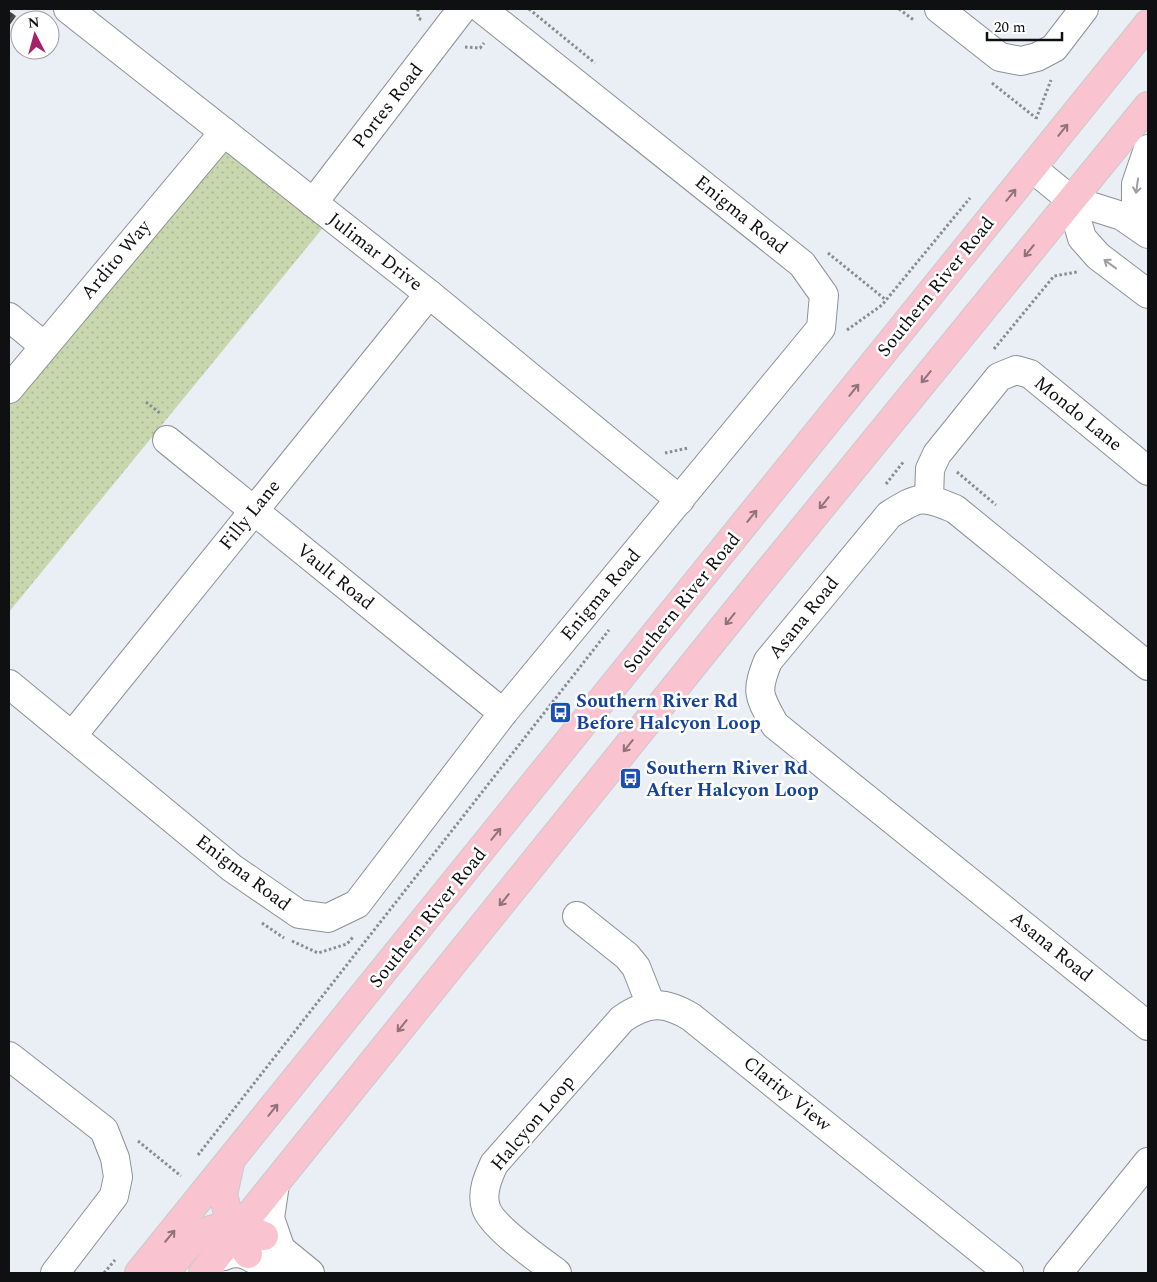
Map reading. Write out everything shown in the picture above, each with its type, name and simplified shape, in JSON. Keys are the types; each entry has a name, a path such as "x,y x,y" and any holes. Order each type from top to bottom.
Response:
{"main road":[{"name":"Southern River Road","path":"139,1273 1148,24"},
{"path":"208,1267 253,1244 275,1184 1148,106"},
{"path":"230,1162 223,1194 253,1244"},
{"path":"165,1273 193,1239 206,1231 253,1244"}],"street":[{"name":"Julimar Drive","path":"68,9 429,294 680,500"},
{"name":"Portes Road","path":"313,203 462,9"},
{"name":"Enigma Road","path":"9,684 232,868 299,914 328,918 357,904 503,712 821,328 824,295 802,264 482,9"},
{"path":"939,9 1000,57 1021,61 1037,57 1054,48 1084,9"},
{"name":"Ardito Way","path":"9,389 224,132"},
{"path":"1142,230 1136,184 1148,149"},
{"path":"1032,168 1070,200 1122,216 1142,230"},
{"path":"1070,200 1082,238 1098,256 1148,294"},
{"name":"Filly Lane","path":"72,736 429,294"},
{"path":"9,317 44,346"},
{"name":"Mondo Lane","path":"929,498 930,469 937,454 999,377 1016,370 1030,374 1148,471"},
{"name":"Vault Road","path":"167,440 503,712"},
{"path":"929,498 955,509 1148,666"},
{"name":"Asana Road","path":"929,498 909,502 889,515 768,660 759,683 761,700 775,725 1148,1026"},
{"path":"577,916 627,956 636,967 651,1005"},
{"name":"Halcyon Loop","path":"556,1273 495,1224 486,1209 484,1194 488,1177 494,1164 622,1019 636,1009 651,1005"},
{"name":"Clarity View","path":"651,1005 666,1005 691,1017 1010,1273"},
{"path":"9,1056 104,1130 115,1158 118,1177 114,1196 55,1273"},
{"path":"1058,1273 1148,1162"},
{"path":"275,1184 270,1218 253,1244 310,1273"}],"path":[{"path":"1030,126 1036,118 1053,76"},
{"path":"840,335 882,305 974,194"},
{"path":"659,454 691,448"},
{"path":"193,1161 610,628"},
{"path":"175,1183 187,1168"},
{"path":"104,1273 116,1258"}],"green space":[{"path":"225,142 326,224 9,612 9,406"}],"place":[{"name":"Southern River Rd Before Halcyon Loop","path":"560,712"},
{"name":"Southern River Rd After Halcyon Loop","path":"630,779"}]}
